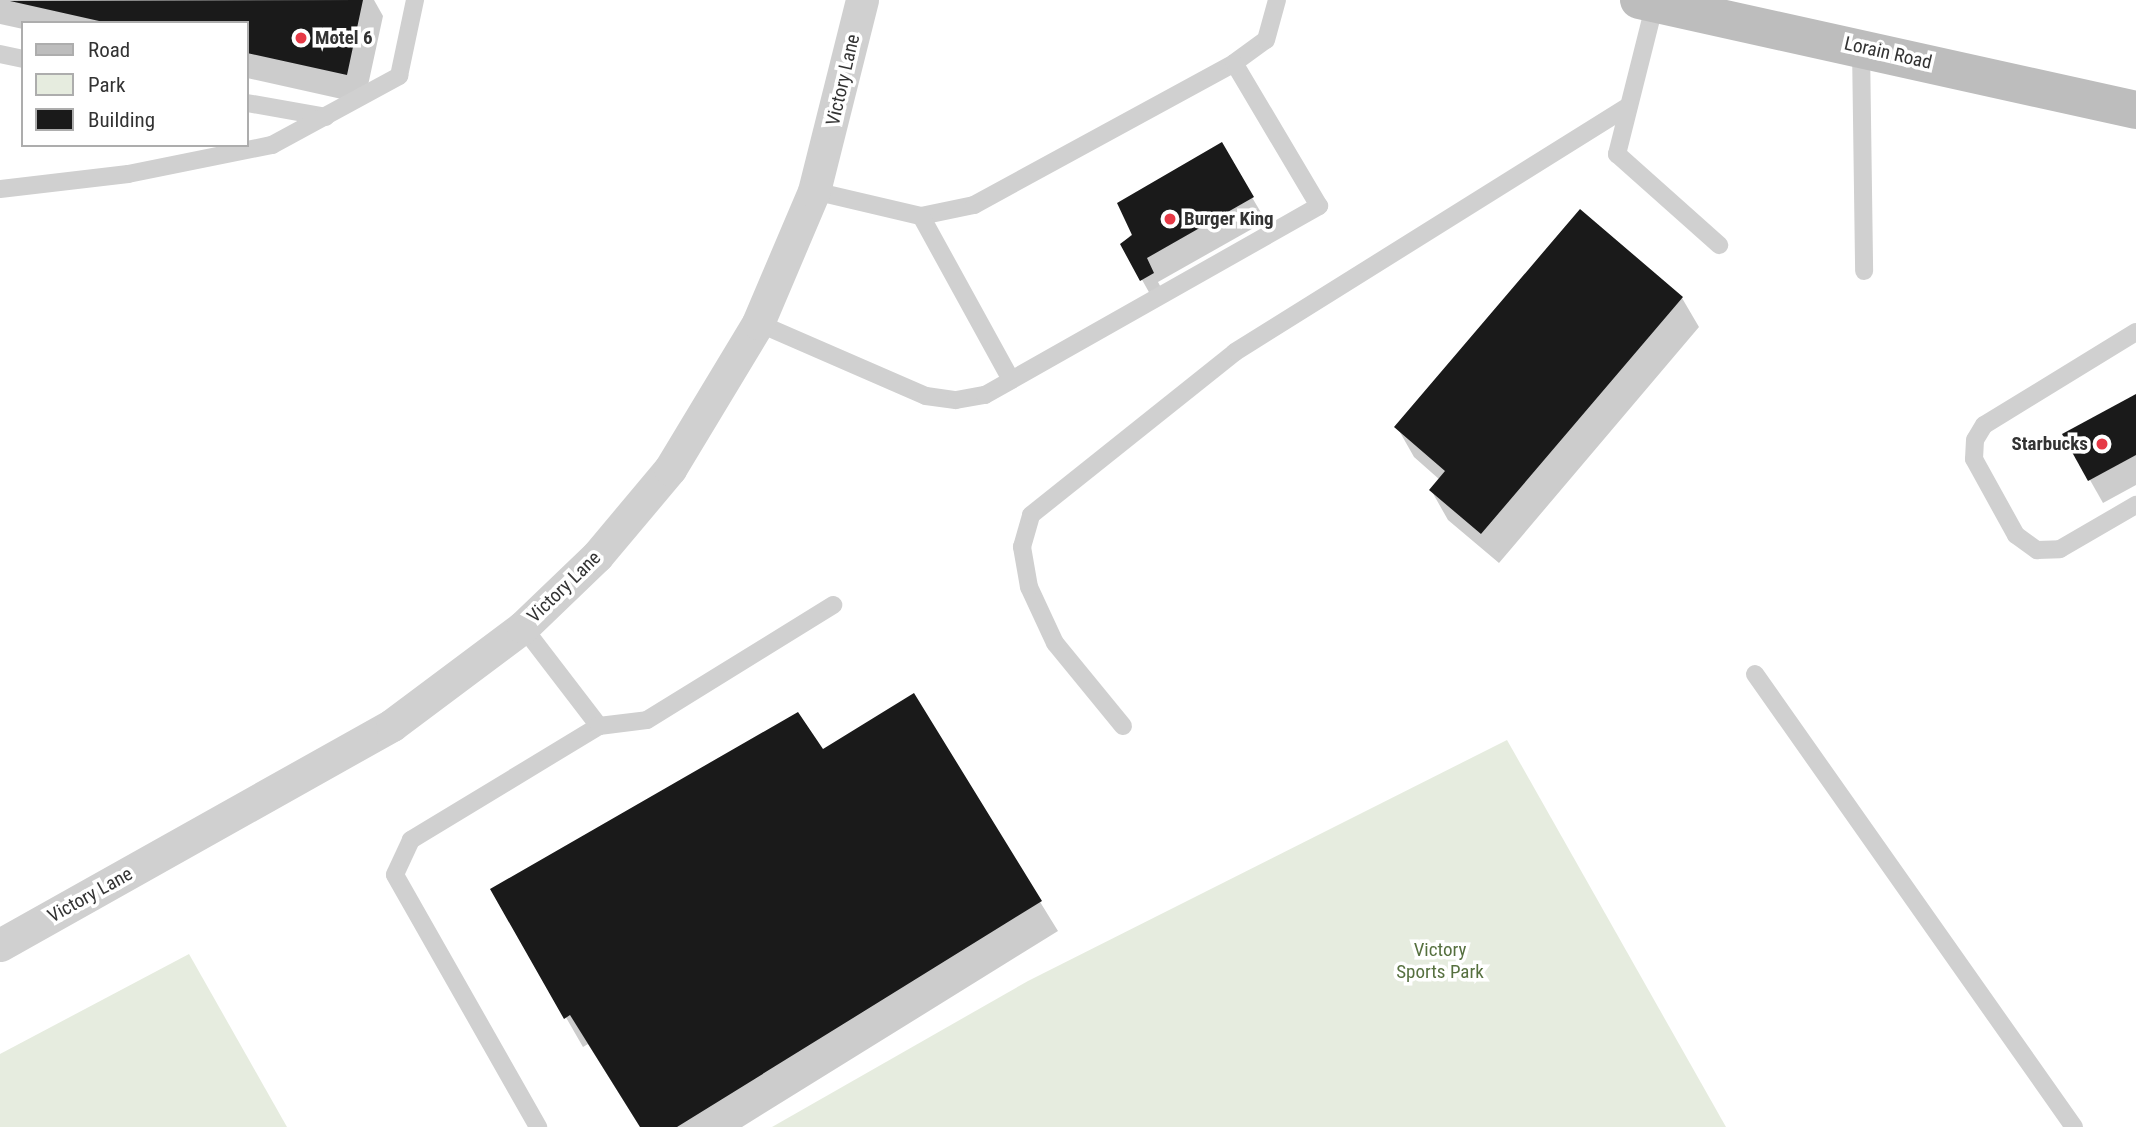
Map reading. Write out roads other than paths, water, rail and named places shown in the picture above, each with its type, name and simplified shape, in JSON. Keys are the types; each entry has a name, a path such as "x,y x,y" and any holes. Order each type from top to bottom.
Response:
{"main road":[{"name":"Lorain Road","path":"1647,2 1720,8 1861,47 2136,110"}],"street":[{"name":"Victory Lane","path":"0,945 392,726 523,627 597,556 670,469 758,323 814,191 862,0"}],"lane":[{"path":"0,189 128,174 272,145 400,76 415,0"},
{"path":"814,191 921,216 974,205 1234,63 1266,40 1277,0"},
{"path":"1647,2 1629,106 1617,154 1718,245"},
{"path":"1861,47 1864,271"},
{"path":"0,54 21,59"},
{"path":"758,323 926,396 956,400 985,395 1319,206 1234,63"},
{"path":"248,103 326,117"},
{"path":"1123,726 1055,643 1029,587 1022,547 1031,515 1235,352 1629,106"},
{"path":"921,216 1011,380"},
{"path":"2136,332 1984,425 1975,440 1974,459 2016,535 2037,550 2060,549 2136,505"},
{"path":"538,1127 395,875 411,840 599,726 647,720 717,673 833,605"},
{"path":"523,627 599,726"},
{"path":"1755,674 2074,1127"}],"place":[{"name":"Motel 6","path":"301,38"},
{"name":"Burger King","path":"1170,219"},
{"name":"Starbucks","path":"2102,444"}],"park label":[{"name":"Victory Sports Park","path":"1440,961"}]}
